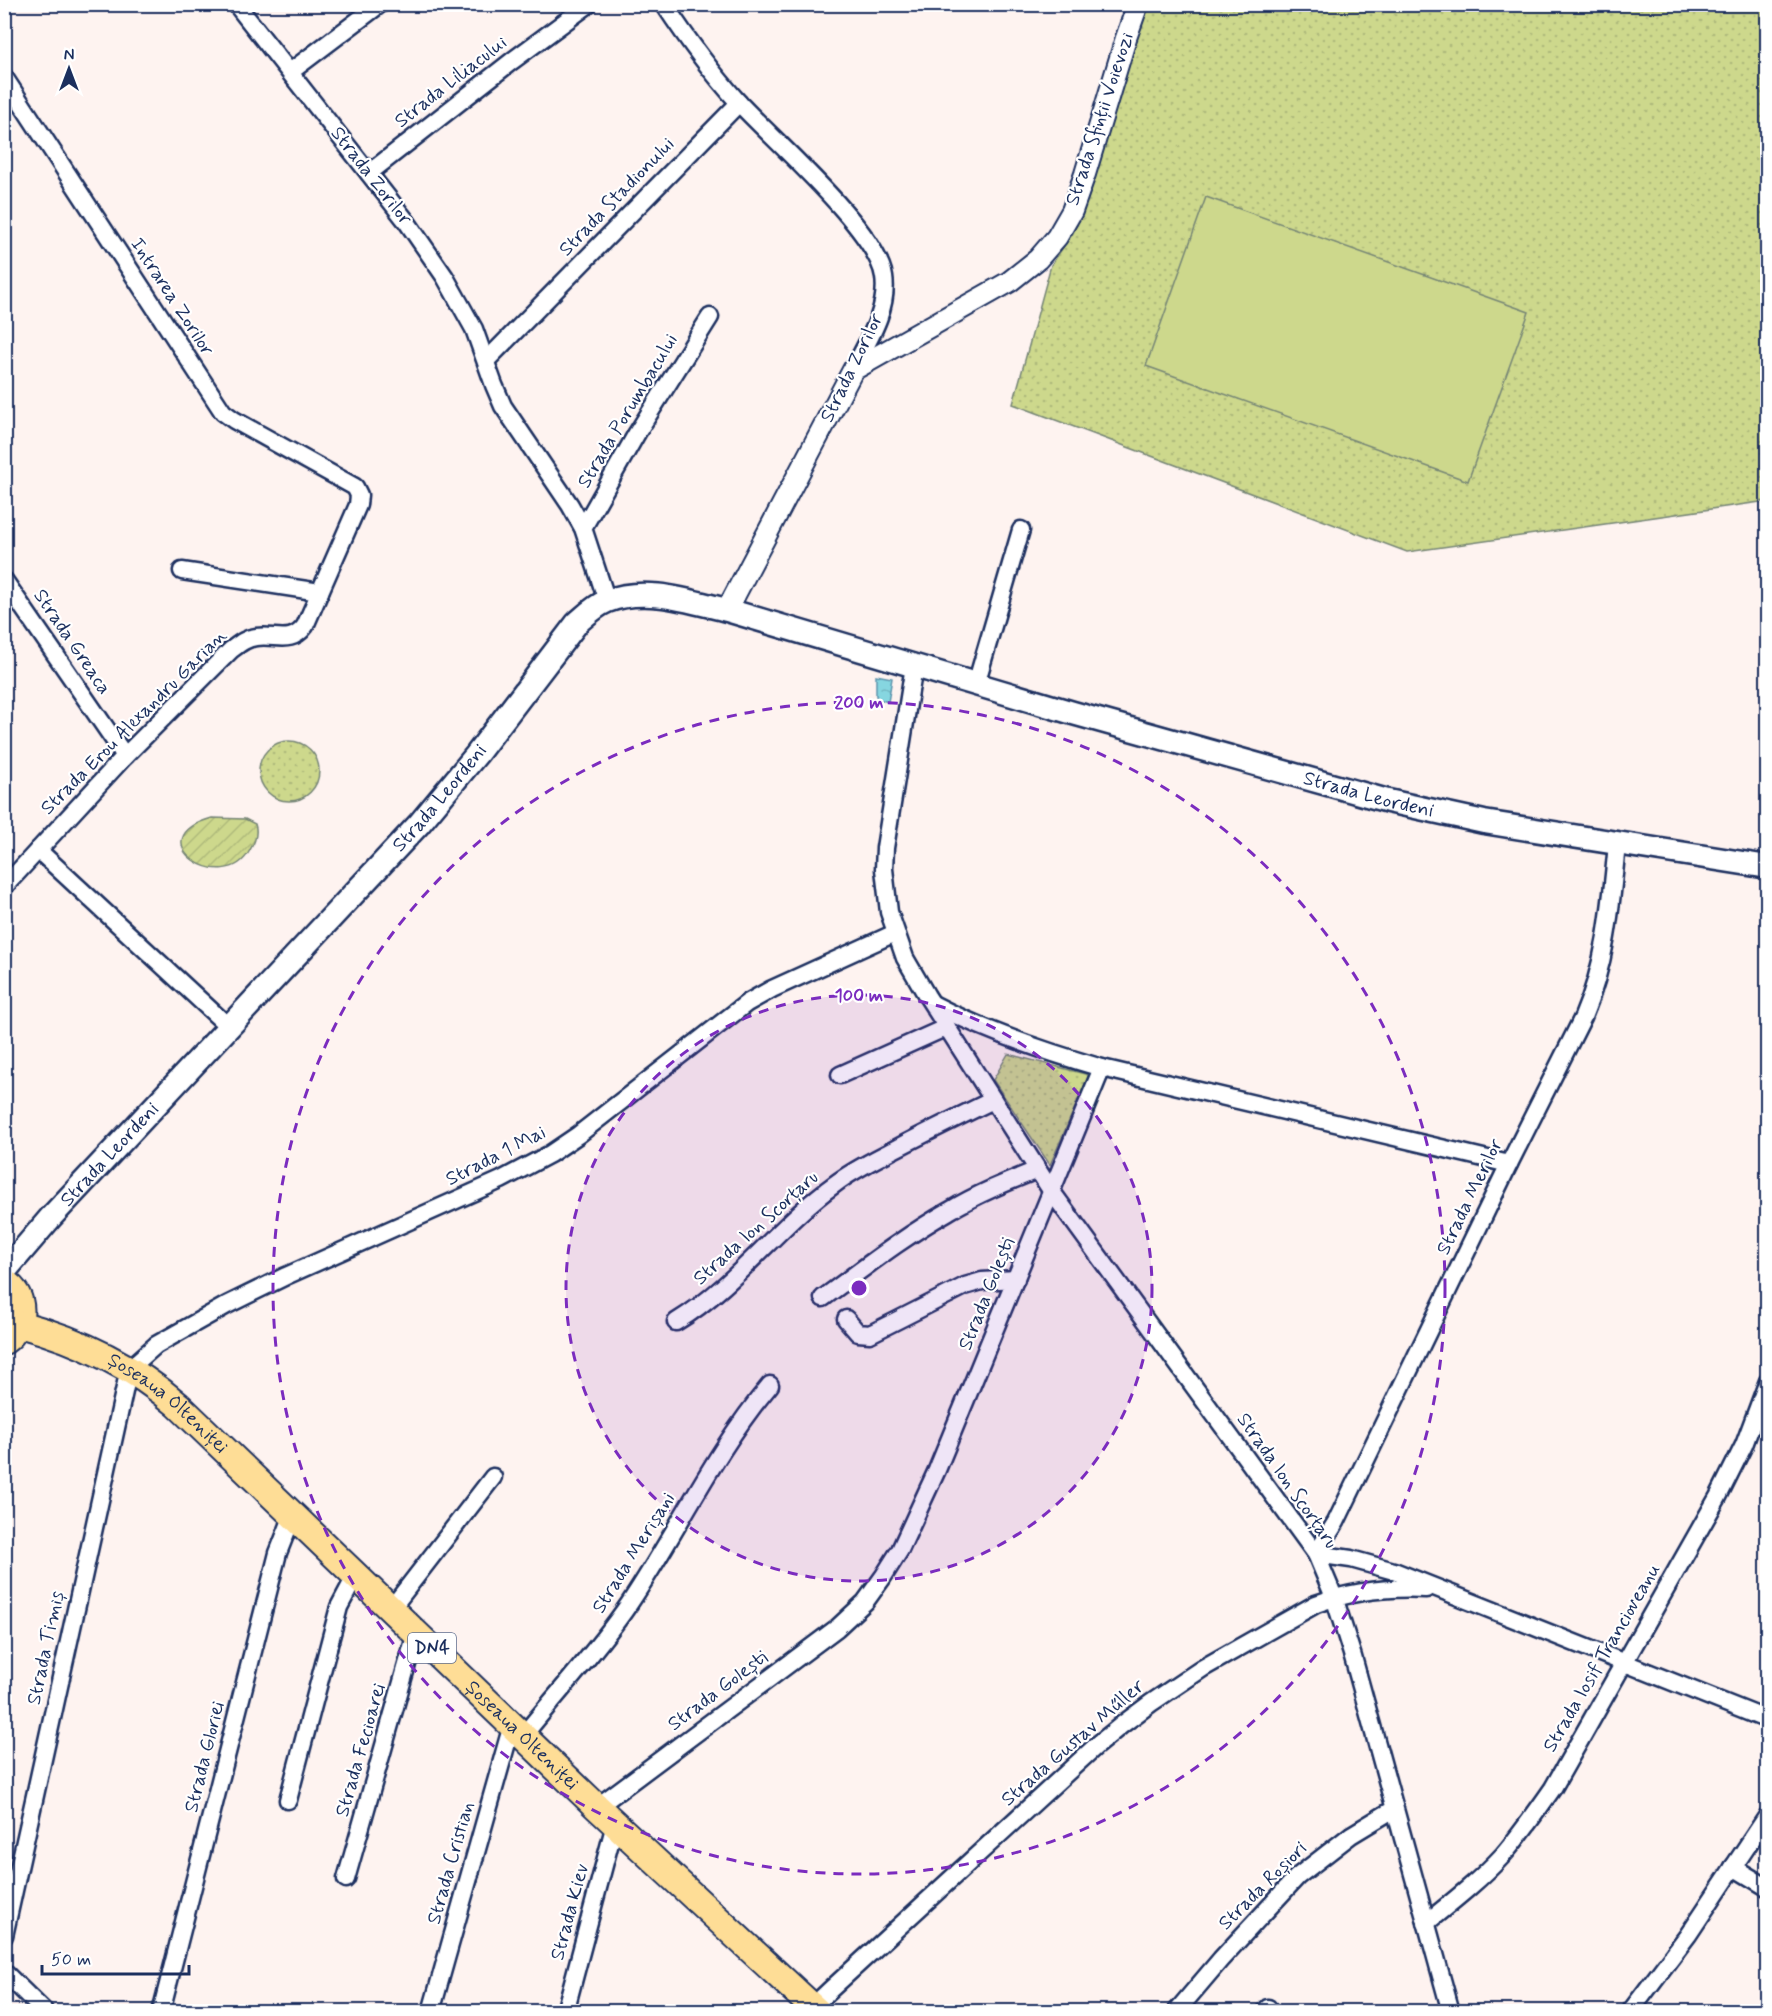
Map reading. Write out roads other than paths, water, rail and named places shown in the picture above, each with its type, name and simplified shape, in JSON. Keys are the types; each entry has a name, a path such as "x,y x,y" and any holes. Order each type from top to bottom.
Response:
{"main road":[{"name":"Strada Leordeni","path":"4,1272 38,1232 419,824 477,754 576,623 590,610 607,601 646,595 668,597 727,610 1073,713 1388,801 1484,822 1767,867"},
{"name":"Șoseaua Olteniței","path":"4,1282 16,1293 21,1303 21,1314 12,1332 73,1341 129,1369 178,1405 606,1816 814,2010"}],"street":[{"name":"Strada Zorilor","path":"236,4 407,222 446,277 474,329 486,361"},
{"path":"290,72 380,4"},
{"name":"Strada Liliacului","path":"369,173 512,61 590,4"},
{"name":"Strada Zorilor","path":"664,4 695,49 739,103 850,219 878,257 885,279 882,307 853,370 727,610"},
{"name":"Strada Sfinții Voievozi","path":"853,370 1009,282 1025,271 1047,249 1064,226 1077,197 1138,4"},
{"name":"Intrarea Zorilor","path":"4,76 223,412 355,487"},
{"name":"Strada Stadionului","path":"486,361 739,103"},
{"name":"Strada Porumbacului","path":"583,528 637,433 710,317"},
{"name":"Strada Porumbacului","path":"486,361 503,406 583,528 607,601"},
{"name":"Strada Erou Alexandru Garian","path":"4,887 125,756 225,655 244,640 257,637 291,637 299,633 320,592 358,505 359,495 355,487"},
{"path":"976,684 1021,530"},
{"path":"182,571 320,592"},
{"name":"Strada Greaca","path":"4,580 125,756"},
{"name":"Strada Ion Scorțaru","path":"914,666 884,858 885,891 895,933 905,957 932,1004 1036,1170 1316,1554 1334,1597 1353,1657 1450,2012"},
{"name":"Strada Merilor","path":"1316,1554 1336,1522 1368,1458 1594,992 1604,951 1617,844"},
{"path":"38,850 230,1028"},
{"name":"Strada 1 Mai","path":"129,1369 156,1345 227,1305 529,1167 578,1135 747,1003 772,989 895,933"},
{"path":"932,1004 993,1032 1102,1068 1509,1164"},
{"path":"840,1076 947,1027"},
{"name":"Strada Golești","path":"606,1816 837,1628 865,1602 884,1577 900,1550 937,1470 1102,1068"},
{"name":"Strada Ion Scorțaru","path":"676,1322 710,1299 806,1208 835,1184 865,1165 993,1100"},
{"path":"823,1298 904,1239 948,1211 987,1190 1036,1170"},
{"path":"846,1319 858,1333 870,1334 965,1286 982,1281 1016,1279"},
{"name":"Strada Timiș","path":"4,1936 129,1369"},
{"name":"Strada Iosif Trancioveanu","path":"1426,1923 1502,1857 1553,1788 1718,1497 1744,1444 1767,1381"},
{"name":"Strada Merișani","path":"518,1731 622,1613 723,1448 770,1385"},
{"path":"391,1609 493,1477"},
{"name":"Strada Gloriei","path":"161,2012 278,1553 293,1515"},
{"name":"Strada Gustav Műller","path":"1316,1554 1372,1564 1441,1589 1767,1720"},
{"path":"288,1800 339,1607 356,1575"},
{"name":"Strada Gustav Műller","path":"814,2010 1096,1746 1150,1703 1203,1668 1298,1613 1334,1597 1386,1589 1441,1589"},
{"name":"Strada Fecioarei","path":"346,1879 416,1633"},
{"name":"Strada Cristian","path":"431,2012 518,1731"},
{"name":"Strada Roșiori","path":"1176,2012 1221,1959 1297,1877 1350,1835 1394,1809"},
{"path":"1630,2012 1688,1935 1767,1815"},
{"name":"Strada Kiev","path":"565,2012 606,1816"},
{"path":"1733,1867 1767,1888"},
{"path":"4,1972 45,2012"}],"water":[{"path":"876,675 892,678 888,702 876,696"}]}
